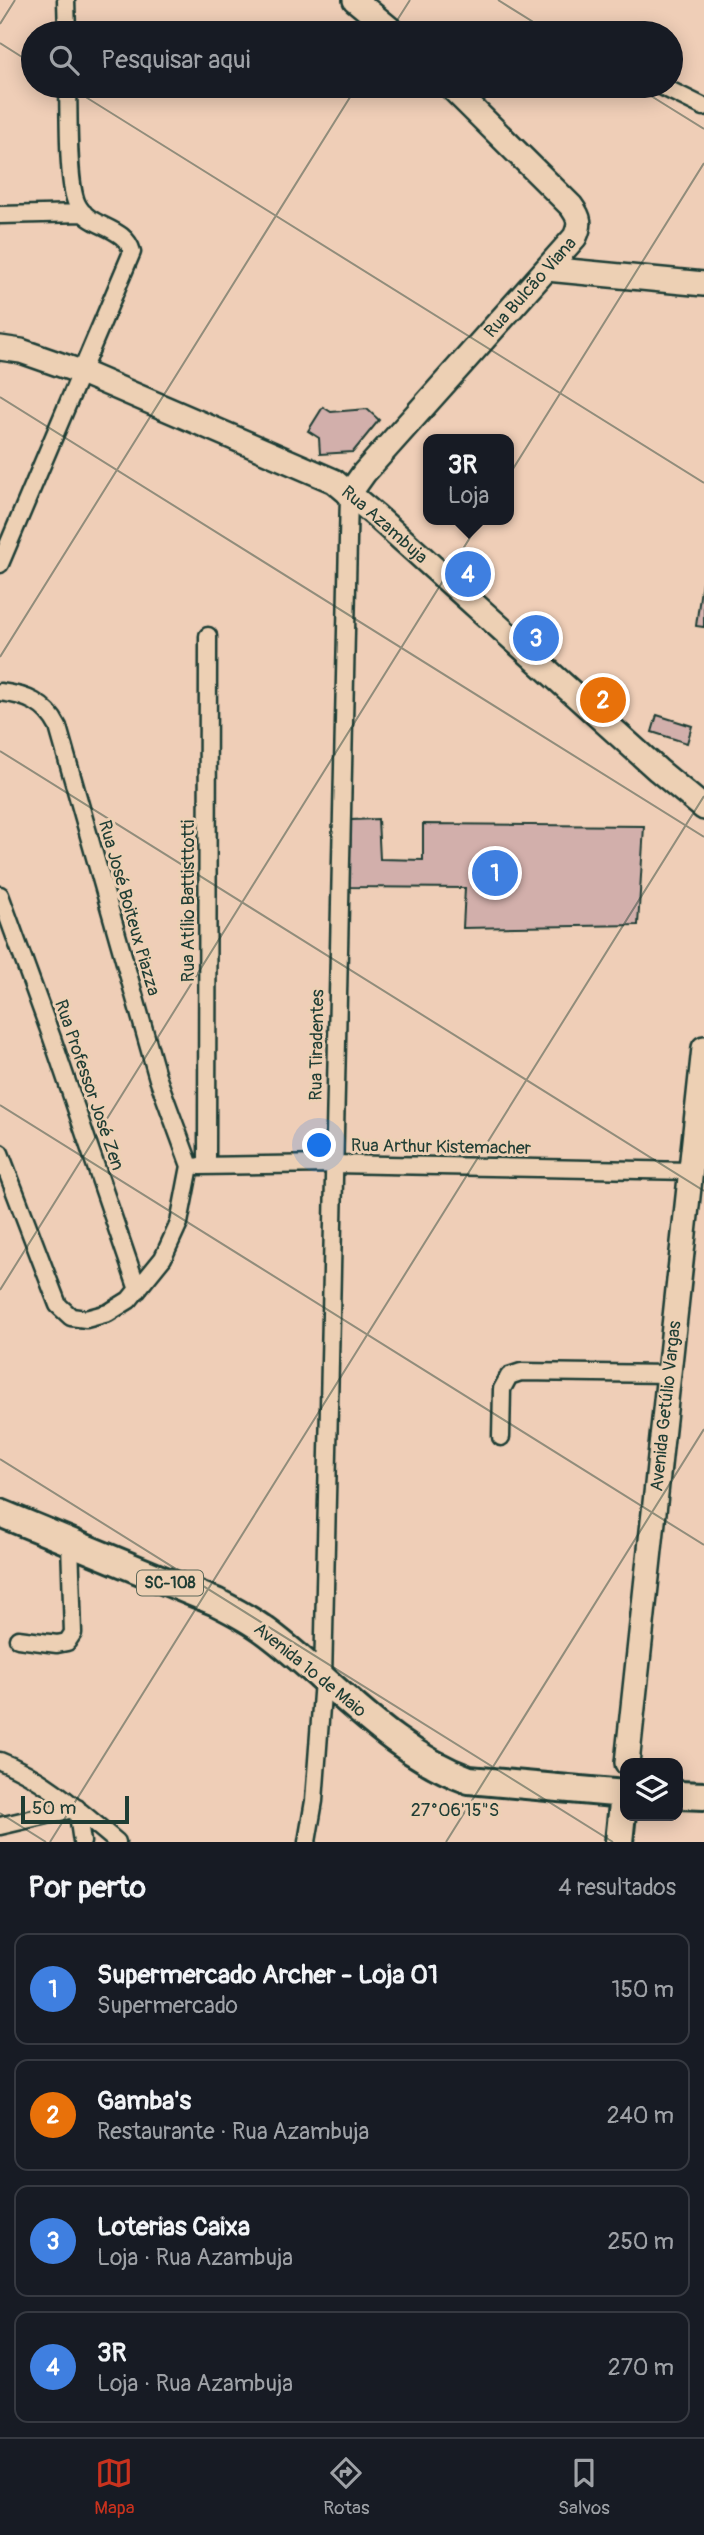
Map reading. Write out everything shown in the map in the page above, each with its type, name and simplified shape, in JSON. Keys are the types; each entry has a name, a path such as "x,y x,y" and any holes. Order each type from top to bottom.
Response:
{"main road":[{"path":"355,0 380,21"},
{"name":"Rua Bulcão Viana","path":"349,494 364,473 575,237 580,226 578,216 462,98"},
{"path":"547,269 704,284"},
{"name":"Rua Azambuja","path":"0,348 21,351 81,372 334,481 658,770 704,807"},
{"name":"Avenida Getúlio Vargas","path":"628,1758 704,1048"},
{"name":"Avenida 1º de Maio","path":"0,1513 216,1602 234,1612 266,1631 401,1744 445,1771 469,1780 620,1789"},
{"path":"683,1796 704,1796"},
{"path":"619,1842 621,1821"}],"street":[{"path":"66,0 66,21"},
{"path":"683,97 704,107"},
{"path":"0,564 132,252 125,239 91,221 77,204 73,188 69,98"},
{"path":"0,215 84,214"},
{"name":"Rua Tiradentes","path":"307,1842 314,1801 323,1680 349,494"},
{"name":"Rua Atílio Battisttotti","path":"207,1166 208,636"},
{"name":"Rua José Boiteux Piazza","path":"0,692 22,695 39,704 51,713 58,727 158,1079 190,1166"},
{"name":"Rua Professor José Zen","path":"0,895 48,1026 138,1290"},
{"path":"0,1153 58,1305 71,1317 86,1319 108,1313 129,1300 163,1258 179,1223 190,1166"},
{"name":"Rua Arthur Kistemacher","path":"190,1166 334,1164 691,1171"},
{"path":"501,1437 502,1389 509,1376 521,1372 669,1374"},
{"path":"18,1639 57,1644 68,1642 73,1633 70,1543"},
{"path":"0,1761 20,1769 77,1808 117,1842"},
{"path":"0,1826 77,1808"},
{"path":"77,1808 82,1842"}],"building":[{"path":"323,407 331,412 367,409 379,420 353,452 320,454 319,438 308,431"},
{"path":"702,581 704,582 704,627 696,626"},
{"path":"657,715 692,726 687,743 652,732"},
{"path":"378,819 380,859 423,860 423,824 644,826 638,925 463,928 465,888 349,887 351,820"}],"place":[{"name":"3R","path":"468,574"},
{"name":"Loterias Caixa","path":"536,638"},
{"name":"Gamba's","path":"603,700"},
{"name":"Supermercado Archer - Loja 01","path":"495,873"}]}
